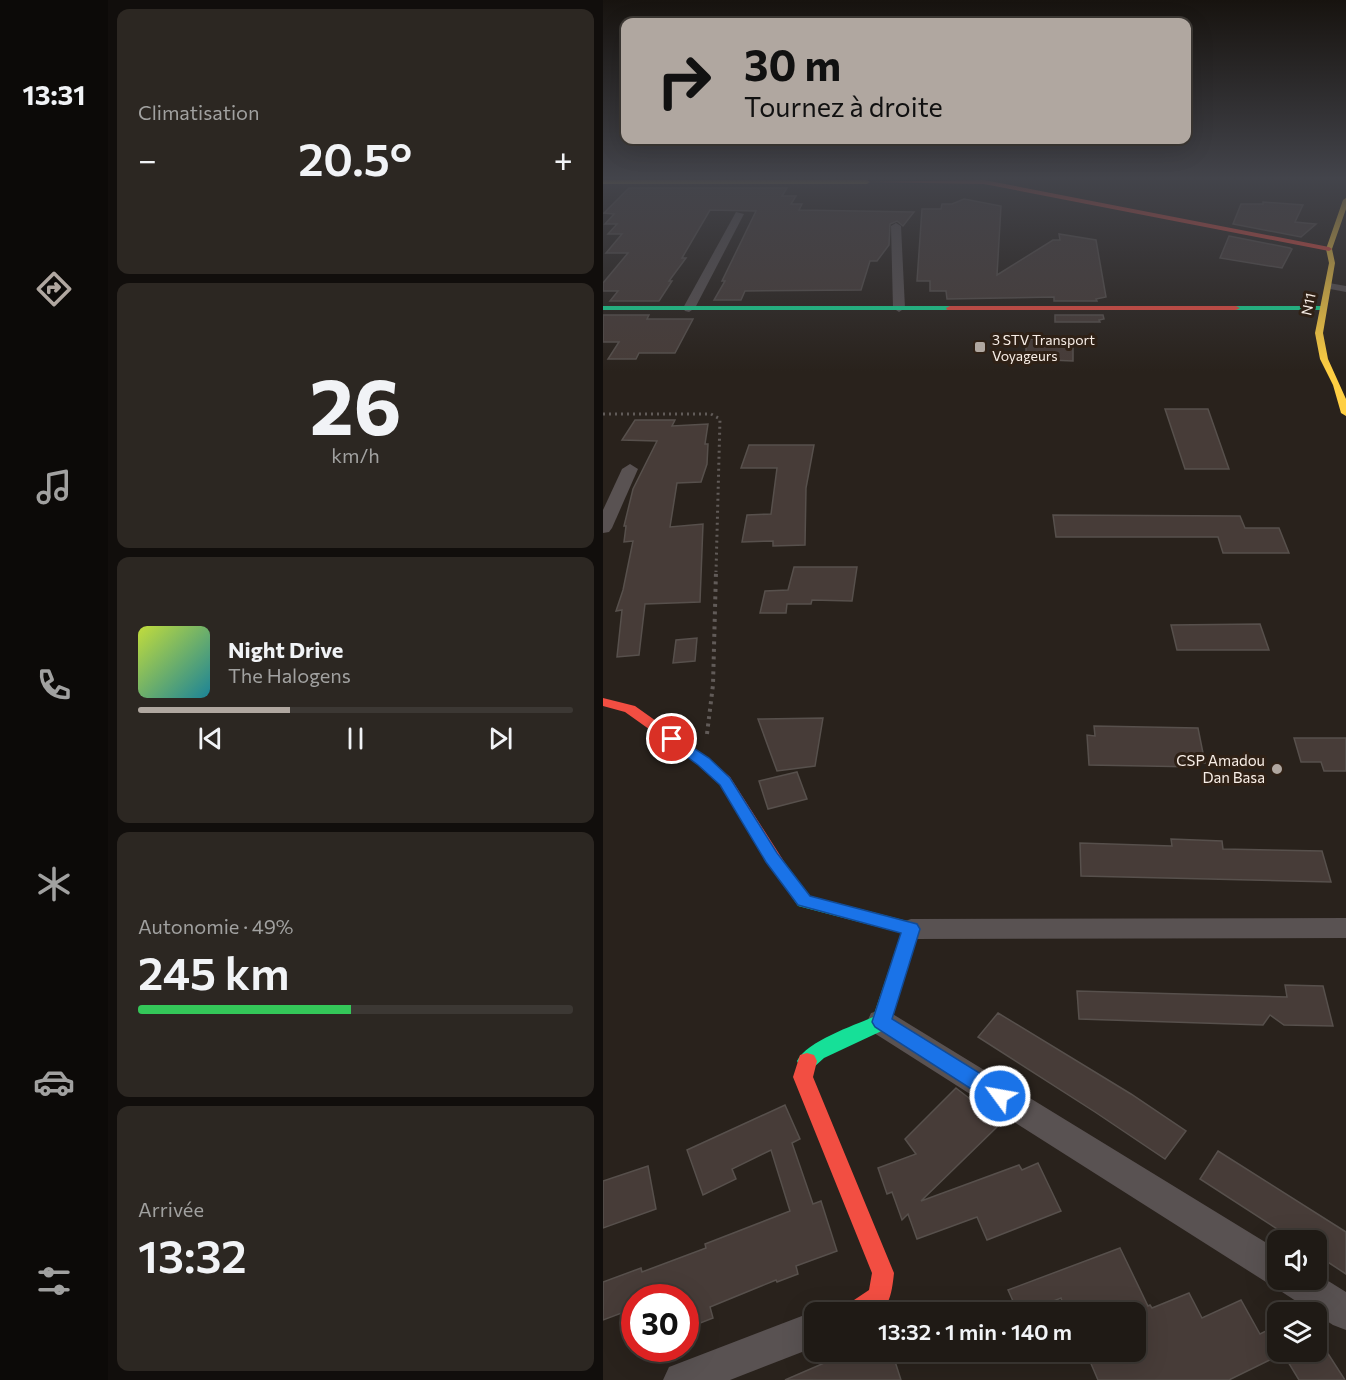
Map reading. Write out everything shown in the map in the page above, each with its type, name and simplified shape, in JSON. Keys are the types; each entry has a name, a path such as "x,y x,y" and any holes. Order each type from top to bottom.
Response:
{"street":[{"path":"689,308 724,242"},
{"path":"897,242 899,309"},
{"path":"1268,242 1330,256 1346,265"},
{"name":"N11","path":"1334,242 1330,256 1329,286 1322,308 1320,333 1323,351 1341,385 1346,413"},
{"path":"1329,286 1346,289"},
{"path":"603,308 1322,308"},
{"path":"603,528 630,469"},
{"path":"603,702 630,708 703,761 725,781 772,858 804,901 911,929 1346,928"},
{"path":"872,1302 881,1297 883,1273 803,1077 806,1062 817,1052 881,1022 911,929"},
{"path":"881,1022 1267,1263"},
{"path":"1310,1290 1346,1312"},
{"path":"682,1380 804,1333"}],"path":[{"path":"603,414 711,414 720,419 713,685 703,761"}],"building":[{"path":"615,242 691,242 682,258 686,258 669,281 672,281 659,301 610,301 618,291 603,291 603,283 628,253 606,253"},
{"path":"741,242 889,242 877,261 870,261 861,290 745,291 741,300 714,300 725,281 722,281"},
{"path":"920,242 999,242 997,275 1049,242 1096,242 1106,297 1096,299 1097,301 1054,301 1054,297 947,299 946,291 930,291 930,281 917,281"},
{"path":"1226,242 1262,242 1292,249 1282,268 1220,258"},
{"path":"603,315 649,315 647,319 693,319 675,353 639,353 636,359 608,359 619,342 603,342"},
{"path":"1055,315 1103,315 1104,319 1099,320 1100,322 1055,322"},
{"path":"1026,339 1073,340 1073,361 1026,359"},
{"path":"1165,409 1208,409 1229,469 1185,469"},
{"path":"635,420 675,420 672,426 708,424 705,444 708,444 707,464 701,482 677,483 670,527 703,524 700,602 645,604 639,655 617,657 622,610 616,611 623,590 633,541 624,542 626,526 624,526 633,489 657,441 622,440"},
{"path":"749,445 814,445 806,488 805,545 773,546 773,541 742,542 747,515 771,514 777,468 741,468"},
{"path":"1053,515 1240,516 1245,528 1279,528 1289,553 1223,553 1218,537 1056,537"},
{"path":"794,567 857,567 852,601 812,600 811,604 787,604 786,613 760,613 765,591 788,590"},
{"path":"1260,624 1269,650 1177,650 1171,625"},
{"path":"697,638 695,661 673,663 676,640"},
{"path":"823,718 815,766 777,771 758,719"},
{"path":"1094,726 1198,728 1205,763 1198,763 1199,767 1089,765 1087,735 1095,736"},
{"path":"1294,738 1346,738 1346,771 1324,771 1321,762 1301,762"},
{"path":"797,772 807,799 768,809 759,781"},
{"path":"1171,839 1222,841 1223,849 1322,851 1331,882 1081,876 1080,843 1172,846"},
{"path":"1285,985 1323,986 1333,1026 1284,1025 1270,1015 1263,1025 1079,1019 1077,991 1287,997"},
{"path":"998,1013 1131,1094 1186,1131 1165,1159 978,1037"},
{"path":"956,1088 1001,1123 921,1201 1019,1165 1022,1170 1038,1163 1061,1211 987,1240 977,1217 917,1239 908,1214 902,1220 892,1192 887,1194 878,1168 916,1154 905,1139"},
{"path":"785,1105 800,1139 792,1143 813,1204 821,1201 837,1251 796,1266 798,1274 777,1282 776,1280 710,1307 713,1318 699,1324 699,1284 621,1284 621,1313 603,1320 603,1282 641,1268 642,1272 706,1248 705,1244 790,1211 771,1150 732,1169 736,1179 703,1195 687,1150"},
{"path":"1218,1151 1346,1232 1346,1274 1327,1262 1327,1230 1279,1230 1200,1179"},
{"path":"648,1166 656,1209 603,1228 603,1181"},
{"path":"1120,1248 1148,1306 1152,1308 1189,1293 1202,1318 1241,1300 1260,1334 1267,1330 1267,1361 1229,1380 1098,1380 1090,1362 1146,1362 1146,1302 1062,1302 1061,1298 1051,1302 1013,1302 1008,1290"},
{"path":"1327,1352 1345,1380 1299,1380 1288,1362 1327,1362"},
{"path":"826,1362 895,1362 901,1380 785,1380"}],"traffic: fast":[{"path":"603,308 950,308"},
{"path":"1236,308 1322,308"},
{"path":"779,867 804,901 911,929 881,1022 817,1052 807,1061"}],"traffic: slow":[{"path":"1331,242 1329,249 1332,263 1319,333 1324,359 1337,385 1346,413"}],"traffic: jam":[{"path":"1295,242 1329,249"},
{"path":"950,308 1236,308"},
{"path":"603,702 630,709 703,761 725,781 779,867"},
{"path":"807,1061 803,1077 883,1273 880,1297 872,1302"}],"place":[{"name":"3 STV Transport Voyageurs","path":"980,347"},
{"name":"CSP Amadou Dan Basa","path":"1277,769"}],"route":[{"path":"672,739 703,761 725,781 772,858 804,901 911,929 881,1022 1000,1096"}]}
